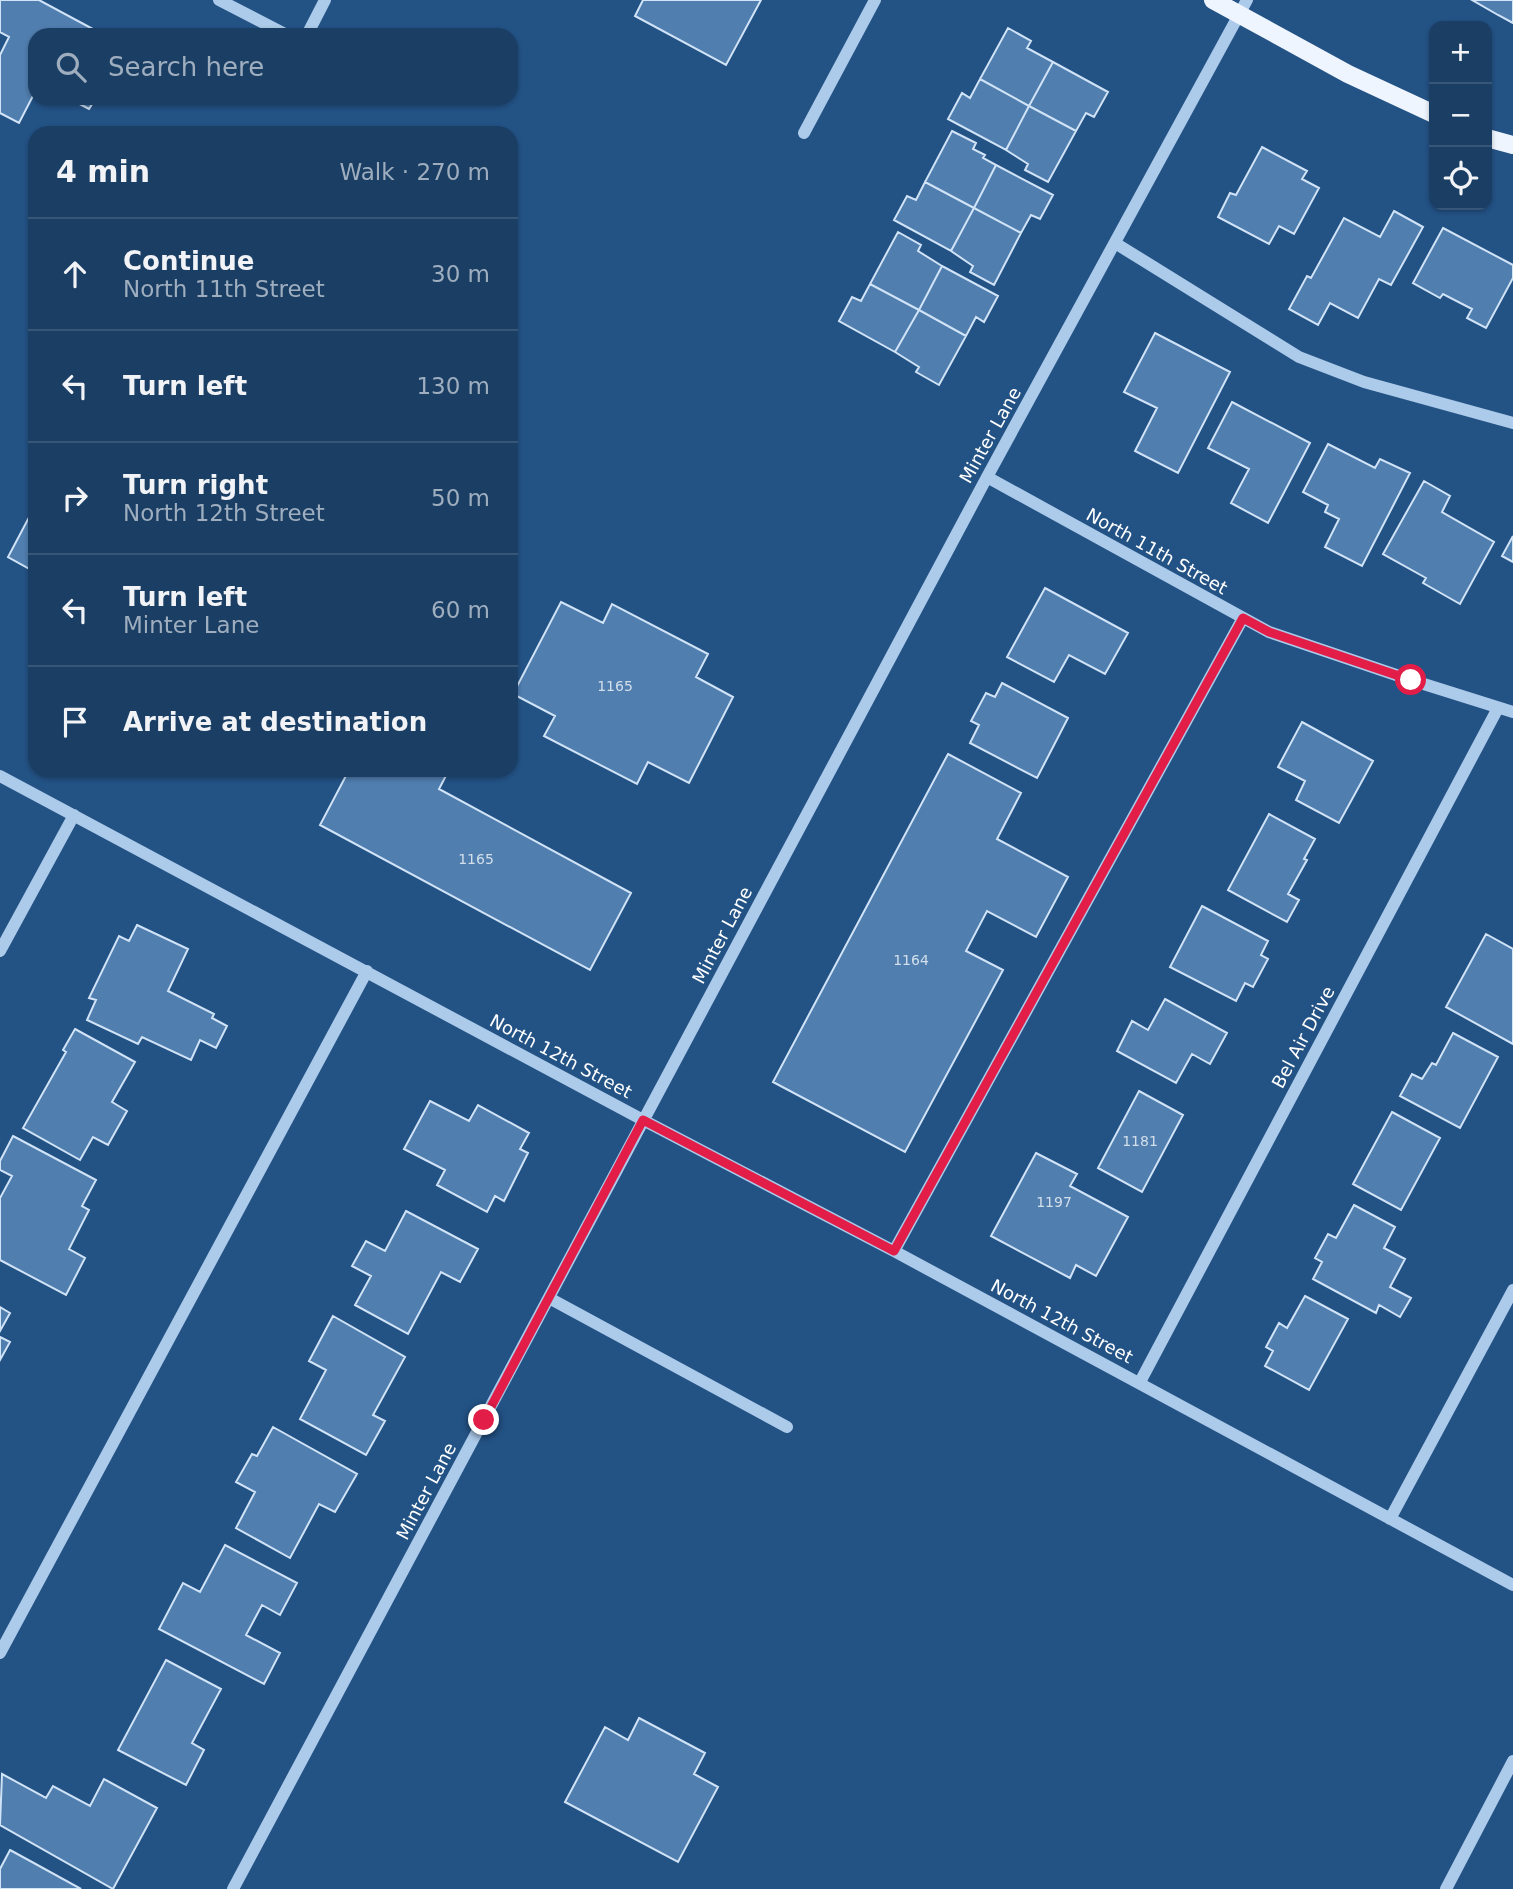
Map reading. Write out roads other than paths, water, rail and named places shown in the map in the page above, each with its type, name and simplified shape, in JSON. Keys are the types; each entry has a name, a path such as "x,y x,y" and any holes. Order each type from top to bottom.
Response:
{"main road":[{"path":"1213,0 1243,7 1348,75 1429,112"},
{"path":"1492,139 1513,145"}],"street":[{"path":"219,0 273,28"},
{"path":"311,28 325,0"},
{"path":"804,133 875,0"},
{"name":"Minter Lane","path":"233,1889 987,477 1243,7"},
{"path":"1115,243 1299,357 1364,382 1513,423"},
{"name":"North 11th Street","path":"987,477 1269,632 1513,712"},
{"path":"894,1251 1243,618"},
{"name":"Bel Air Drive","path":"1139,1382 1498,708"},
{"name":"North 12th Street","path":"0,776 1139,1382 1513,1585"},
{"path":"0,951 74,815"},
{"path":"0,1653 366,971"},
{"path":"1391,1519 1513,1290"},
{"path":"549,1298 787,1427"},
{"path":"1446,1889 1513,1761"}]}
